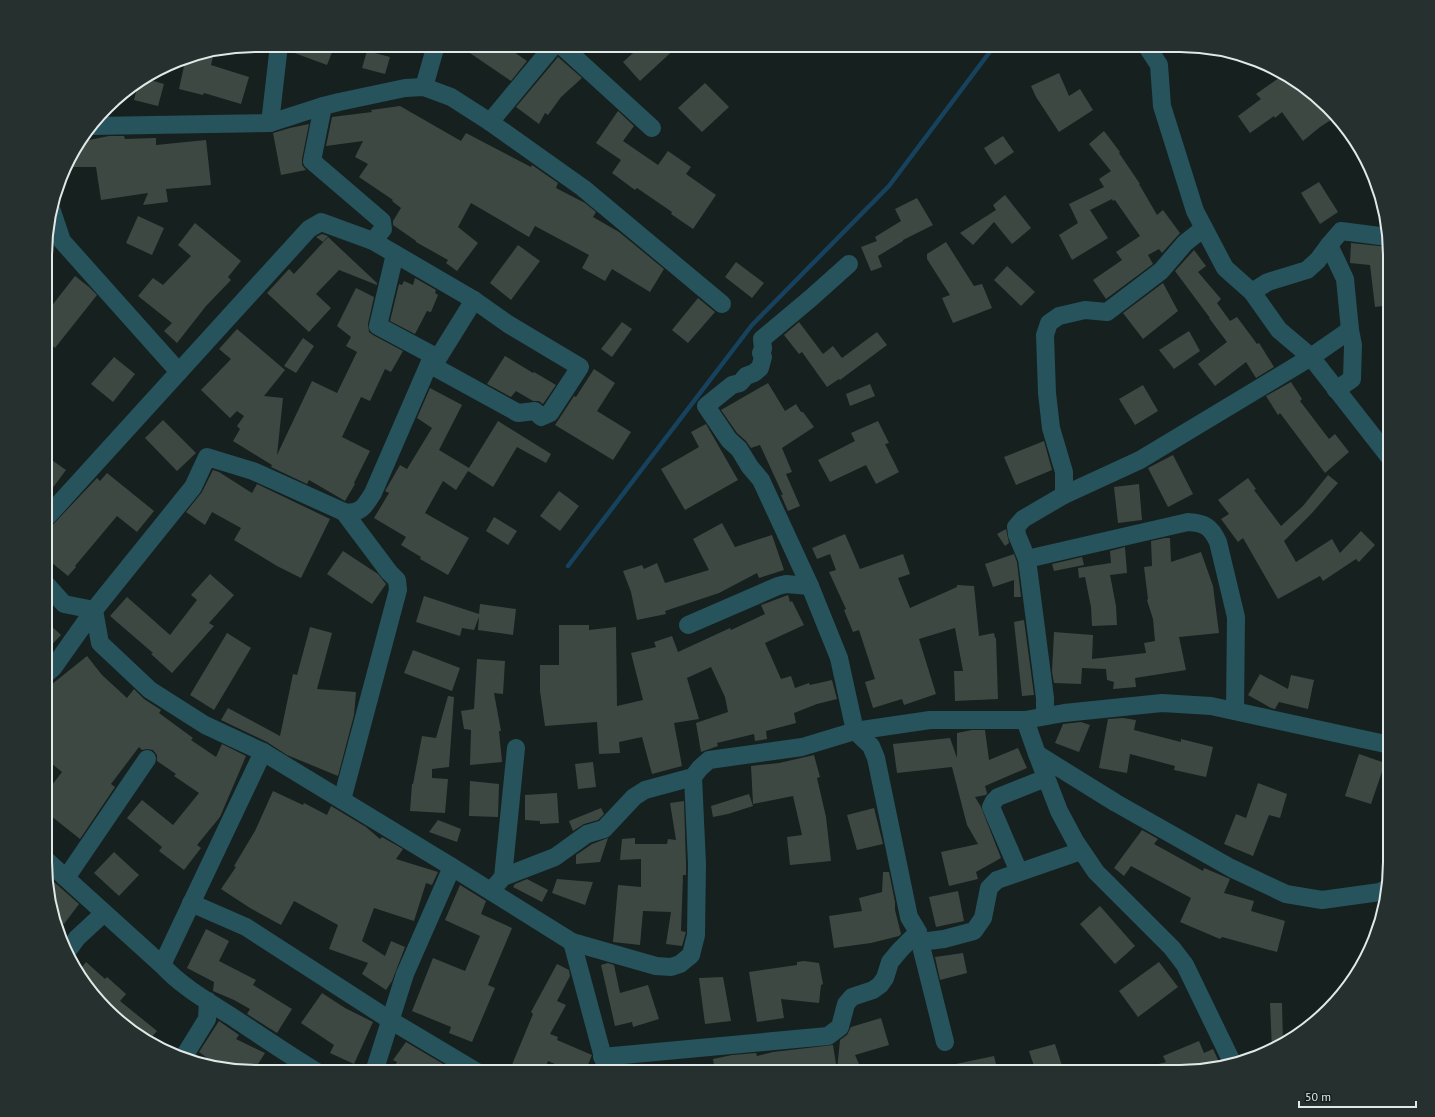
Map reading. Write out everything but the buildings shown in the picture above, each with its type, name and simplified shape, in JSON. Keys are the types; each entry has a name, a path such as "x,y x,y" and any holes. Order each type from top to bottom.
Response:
{"street":[{"path":"270,123 278,52"},
{"path":"424,87 434,52"},
{"path":"490,122 548,52"},
{"path":"569,52 652,128"},
{"path":"1151,52 1159,65 1162,106 1195,211 1225,268 1252,292 1279,330 1311,357 1383,449"},
{"path":"98,126 270,123 323,106 405,88 424,87 451,97 490,122 583,188 722,304"},
{"path":"323,106 312,161 382,221 383,229 373,241"},
{"path":"55,220 62,241 179,372"},
{"path":"52,511 309,229 321,222 373,241 474,300 508,324 580,367 550,413 541,417 535,412 518,414 378,326 395,254"},
{"path":"1064,495 1064,472 1051,428 1047,393 1045,335 1049,323 1059,316 1085,310 1107,312 1161,271 1185,243 1204,228"},
{"path":"1252,292 1268,282 1307,270 1318,260 1341,232 1382,236"},
{"path":"1329,245 1345,279 1350,330 1353,344 1352,379 1336,390"},
{"path":"849,264 812,298 762,339 763,349 760,353 763,357 760,368 754,373 746,376 740,383 732,384 706,406 729,440 739,449 750,467 761,480 810,586 839,658 855,731 871,746 876,758 909,918 919,937 945,1042"},
{"path":"52,669 94,610 193,486 207,457 253,471 344,512 352,513 360,510 373,493 433,361 474,300"},
{"path":"1046,716 1027,558 1017,535 1016,527 1023,519 1064,495 1140,460 1311,357 1350,330"},
{"path":"342,800 398,590 398,580 389,572 344,512"},
{"path":"1027,558 1188,522 1200,522 1212,531 1218,542 1236,617 1235,711"},
{"path":"688,625 778,586 786,584 810,586"},
{"path":"52,591 64,604 94,610"},
{"path":"94,610 100,643 150,690 205,725 263,752 572,942 656,966 670,967 680,964 691,955 696,935 697,864 693,777"},
{"path":"491,891 503,877 555,857 586,834 604,829 634,797 645,790 693,777 709,760 802,747 855,731 930,720 1025,720 1064,713 1162,703 1212,706 1383,743"},
{"path":"1025,720 1036,754 1059,811 1081,851 1096,872 1172,948 1185,965 1230,1059"},
{"path":"503,877 516,748"},
{"path":"162,965 263,752"},
{"path":"1036,754 1116,803 1218,860 1286,894 1322,900 1381,892"},
{"path":"66,878 147,760"},
{"path":"1019,872 991,807 998,797 1046,778"},
{"path":"572,942 605,1064 828,1036 840,1027 846,1004 852,997 873,990 880,985 885,978 890,962 900,950 919,937 944,939 974,931 982,918 988,888 997,880 1081,851"},
{"path":"52,865 162,965 172,976 306,1065"},
{"path":"376,1065 405,974 452,867"},
{"path":"191,904 246,927 390,1020 465,1065"},
{"path":"70,947 77,938 104,913"},
{"path":"186,1053 207,1019 208,1001"}],"waterway":[{"path":"568,566 752,325 889,186 990,52"}]}
